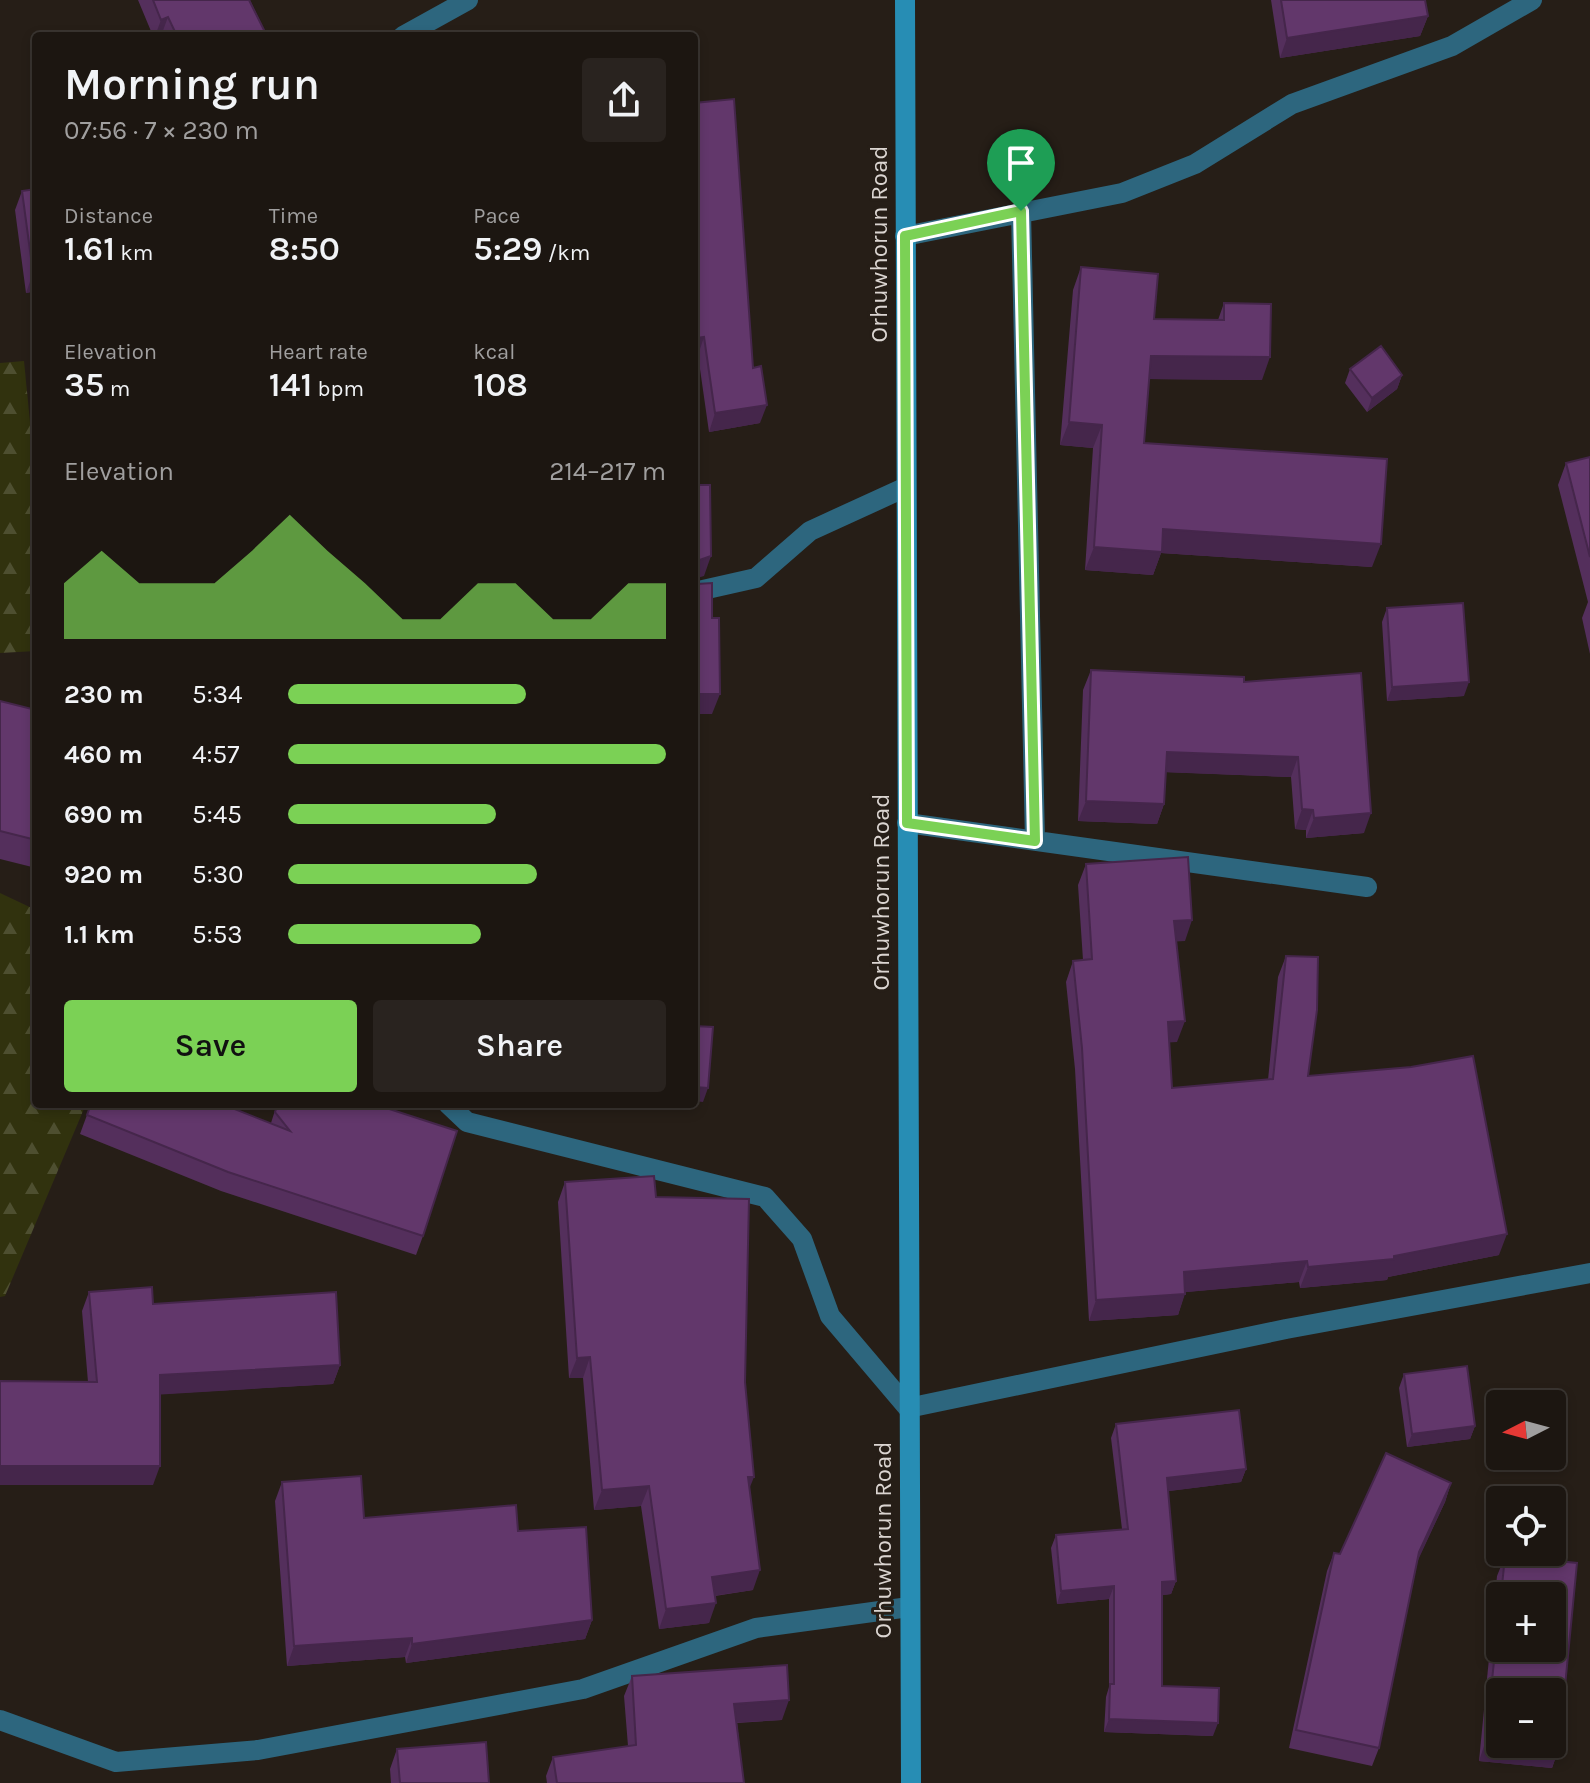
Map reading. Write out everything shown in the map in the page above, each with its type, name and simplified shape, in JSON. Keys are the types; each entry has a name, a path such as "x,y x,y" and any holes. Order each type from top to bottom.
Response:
{"street":[{"path":"410,32 468,0"},
{"name":"Orhuwhorun Road","path":"905,0 911,1783"},
{"path":"905,236 1122,193 1195,164 1292,104 1452,46 1532,0"},
{"path":"1021,211 1035,841"},
{"path":"698,591 756,578 810,531 906,487"},
{"path":"907,823 1367,887"},
{"path":"452,1108 467,1122 765,1197 802,1239 830,1316 908,1408 1286,1329 1590,1273"},
{"path":"0,1720 116,1762 258,1750 583,1689 756,1628 909,1607"}],"green space":[{"path":"24,361 32,442 32,651 0,653 0,363"},
{"path":"0,893 32,908 32,1108 84,1108 5,1296 0,1297"}],"building":[{"path":"153,0 249,0 265,32 175,32 168,17 161,20"},
{"path":"1281,0 1425,0 1428,16 1287,38"},
{"path":"734,99 753,368 761,366 767,405 715,413 704,337 698,338 698,103"},
{"path":"32,190 32,266 22,191"},
{"path":"1081,267 1158,274 1154,319 1224,320 1224,303 1271,304 1270,357 1151,356 1144,443 1387,459 1381,544 1163,529 1162,552 1094,547 1102,425 1069,422"},
{"path":"1381,346 1402,375 1372,398 1350,369"},
{"path":"1590,457 1590,557 1566,463"},
{"path":"698,485 710,485 711,556 698,561"},
{"path":"712,583 712,618 719,618 720,694 698,694 698,584"},
{"path":"1463,603 1469,682 1392,687 1387,608"},
{"path":"1091,670 1244,677 1244,682 1361,673 1371,813 1314,818 1313,810 1302,809 1298,757 1167,752 1164,804 1086,801"},
{"path":"0,701 32,709 32,839 0,831"},
{"path":"1188,857 1192,920 1174,921 1185,1021 1168,1022 1172,1088 1273,1079 1286,956 1318,957 1317,1010 1308,1076 1411,1067 1473,1056 1507,1234 1394,1256 1394,1259 1308,1267 1307,1261 1184,1272 1185,1294 1096,1300 1082,1048 1073,961 1092,959 1086,864"},
{"path":"698,1026 713,1027 708,1088 698,1087"},
{"path":"90,1108 232,1108 290,1131 275,1112 276,1108 386,1108 457,1131 423,1236 228,1172 87,1115"},
{"path":"654,1176 656,1197 749,1199 745,1382 754,1477 748,1477 760,1570 712,1577 716,1603 666,1609 649,1486 602,1490 590,1357 577,1358 565,1182"},
{"path":"152,1287 153,1304 336,1292 340,1365 160,1375 160,1466 0,1466 0,1381 97,1382 89,1292"},
{"path":"1467,1366 1475,1426 1412,1434 1404,1374"},
{"path":"1239,1410 1246,1469 1167,1478 1176,1581 1162,1582 1162,1686 1219,1688 1218,1723 1109,1719 1110,1684 1114,1684 1114,1586 1061,1591 1056,1535 1128,1529 1116,1424"},
{"path":"1386,1453 1451,1483 1419,1552 1379,1748 1296,1730 1334,1553 1340,1554"},
{"path":"361,1476 364,1518 516,1505 518,1531 586,1527 592,1620 412,1644 412,1638 294,1646 282,1482"},
{"path":"1566,1562 1577,1563 1566,1678 1492,1678 1494,1662 1566,1662 1566,1582 1502,1582 1504,1566 1566,1566"},
{"path":"787,1665 789,1700 734,1704 744,1783 557,1783 553,1757 636,1745 632,1676"},
{"path":"486,1742 489,1783 400,1783 397,1749"}],"route":[{"path":"1021,211 1035,841 907,823 905,236 1021,211"}]}
